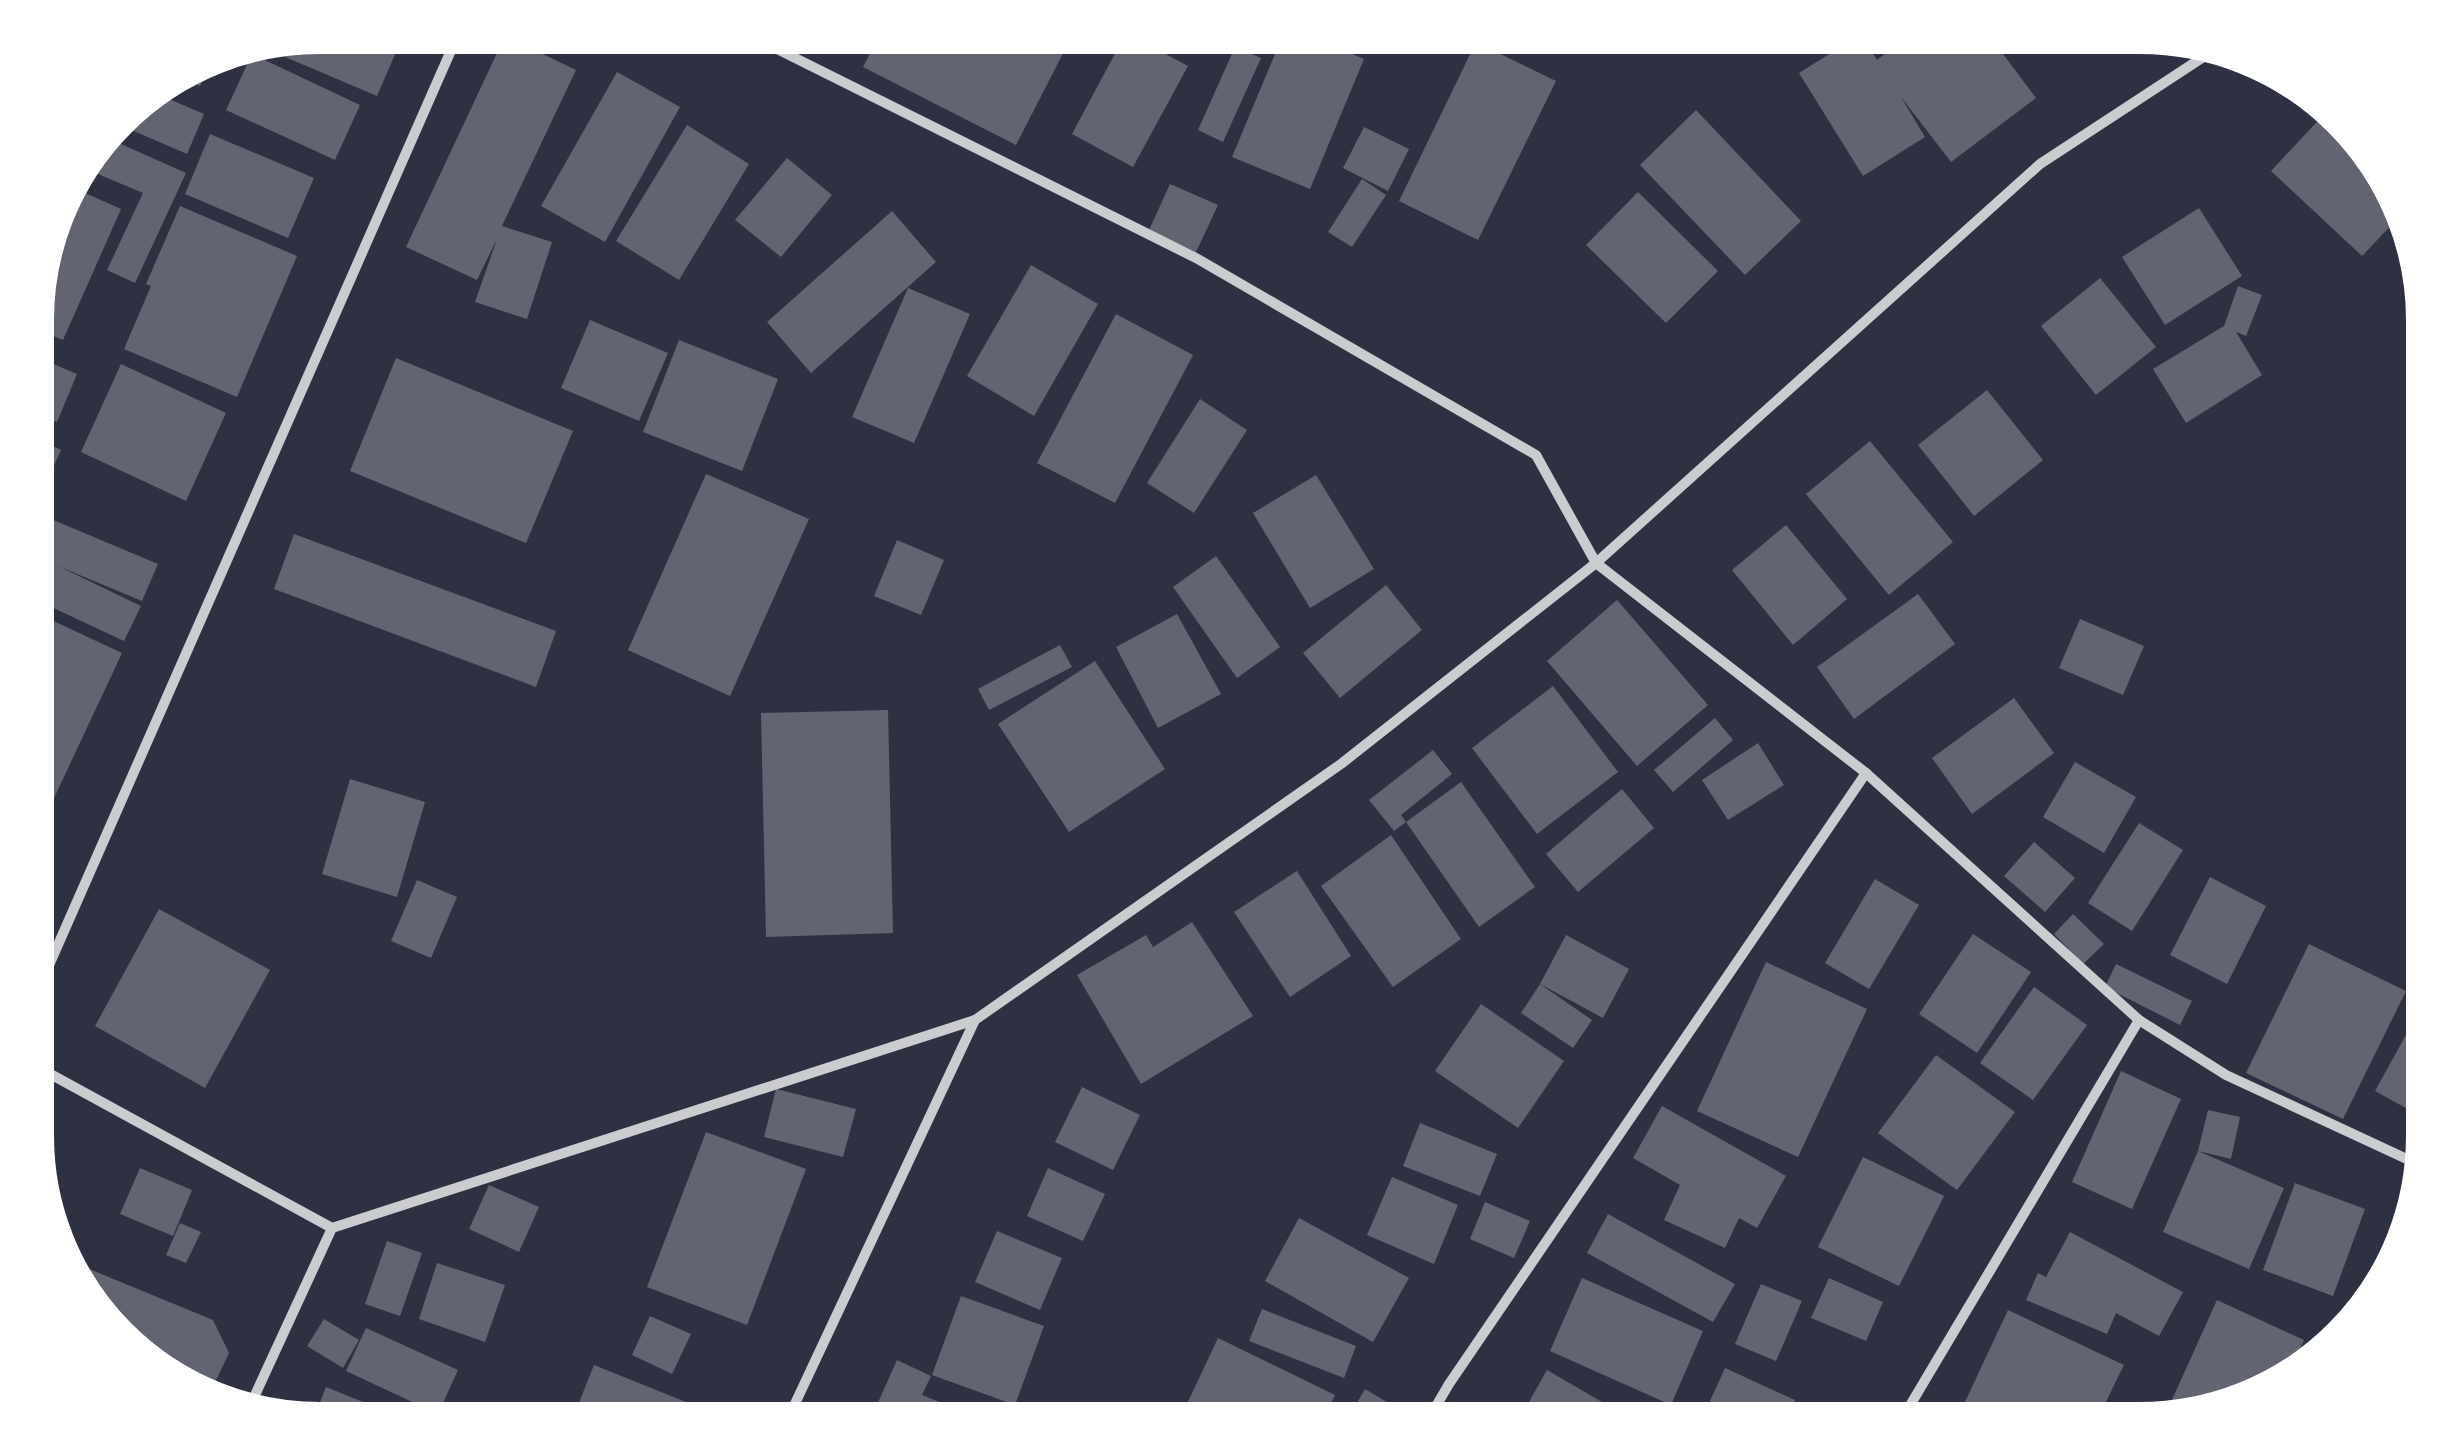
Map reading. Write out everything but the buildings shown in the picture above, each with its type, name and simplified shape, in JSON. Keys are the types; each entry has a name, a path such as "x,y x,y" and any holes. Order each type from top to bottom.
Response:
{"street":[{"path":"48,968 452,48"},
{"path":"775,48 1196,258 1536,455 1596,563 1866,773 2138,1020 2226,1075 2410,1160"},
{"path":"48,1073 332,1228 975,1020 1341,764 1596,563 2040,164 2205,56"},
{"path":"1435,1407 1866,773"},
{"path":"793,1408 975,1020"},
{"path":"1909,1407 2138,1020"},
{"path":"253,1399 332,1228"}]}
